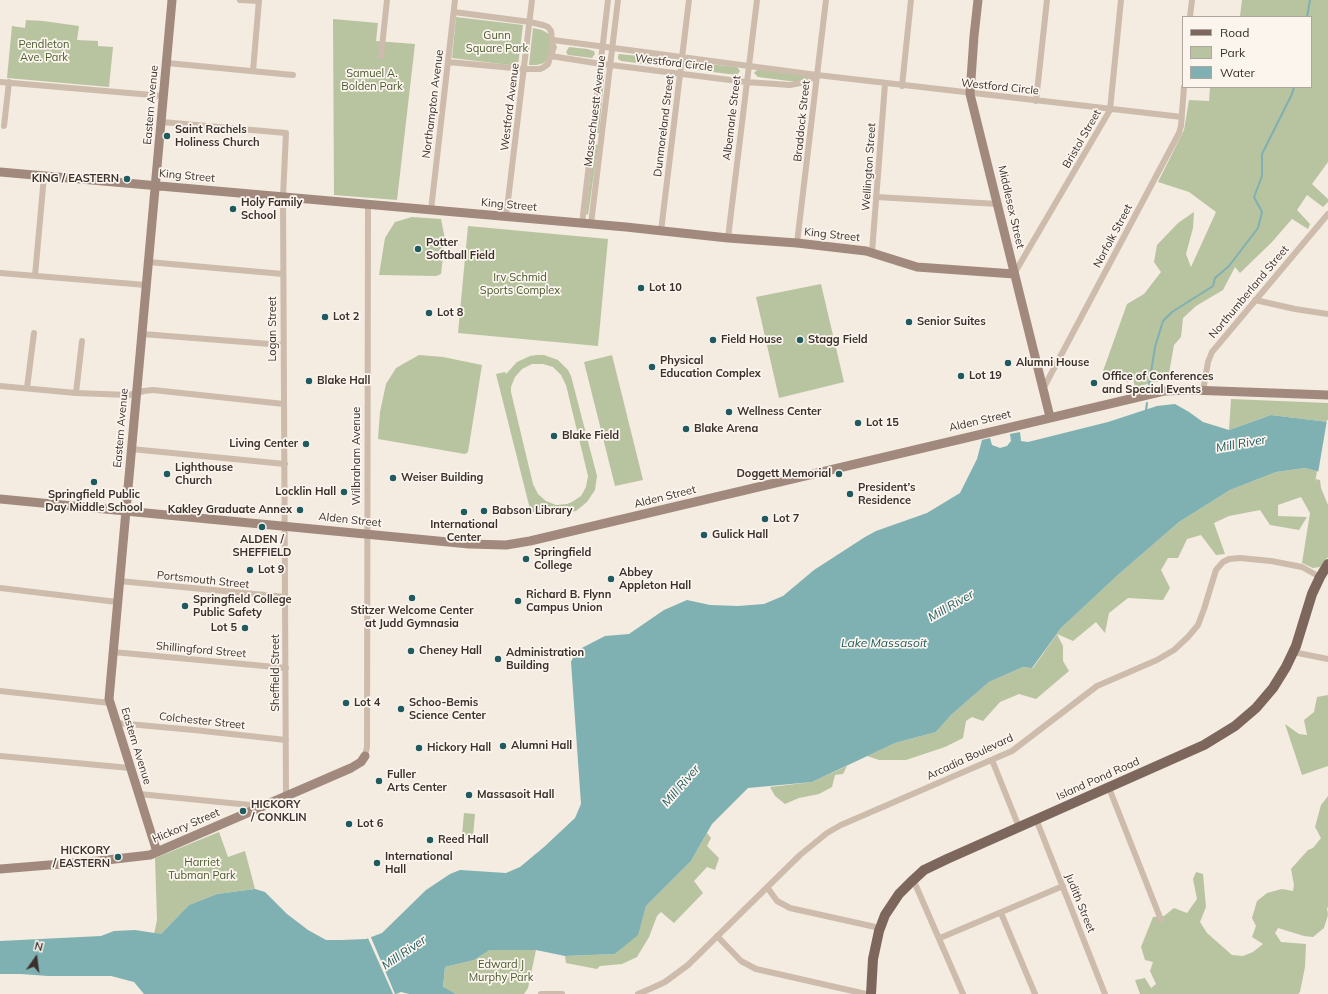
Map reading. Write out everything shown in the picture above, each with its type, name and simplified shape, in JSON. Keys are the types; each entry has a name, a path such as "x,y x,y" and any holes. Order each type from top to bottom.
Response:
{"main road":[{"name":"Island Pond Road","path":"871,994 873,959 880,928 885,915 894,901 913,879 932,866 1204,745 1235,726 1256,708 1269,694 1282,674 1293,652 1310,600 1324,575 1328,564"}],"street":[{"name":"Eastern Avenue","path":"157,852 109,699 172,0"},
{"path":"240,0 259,1 253,71"},
{"path":"381,56 387,0"},
{"name":"Northampton Avenue","path":"431,210 455,0"},
{"name":"Westford Avenue","path":"506,217 532,0"},
{"path":"582,224 608,0"},
{"name":"Massachuestt Avenue","path":"591,224 618,0"},
{"name":"Dunmoreland Street","path":"661,231 689,0"},
{"name":"Albemarle Street","path":"728,238 757,0"},
{"name":"Braddock Street","path":"797,243 826,0"},
{"path":"902,86 911,0"},
{"name":"Middlesex Street","path":"978,0 970,94 1050,417"},
{"path":"1036,101 1047,0"},
{"name":"Bristol Street","path":"1014,274 1110,110 1121,0"},
{"path":"1190,16 1192,0"},
{"path":"448,62 537,69 548,64 551,56 553,40 551,31 548,27 539,23 454,12"},
{"name":"Westford Circle","path":"553,40 885,84 1182,117"},
{"name":"Westford Circle","path":"551,56 601,64 746,82 790,85 804,82 816,75"},
{"path":"167,63 293,75"},
{"path":"0,82 164,96"},
{"path":"4,126 9,82"},
{"name":"Wellington Street","path":"872,252 885,84"},
{"name":"Norfolk Street","path":"1043,389 1179,133 1182,117 1184,88"},
{"name":"Logan Street","path":"162,122 286,133 283,197 285,526"},
{"path":"592,138 602,139"},
{"name":"King Street","path":"0,172 797,243 872,252 917,267 1014,274"},
{"path":"35,276 44,176"},
{"path":"876,197 998,204"},
{"name":"Wilbraham Avenue","path":"365,756 367,747 368,205"},
{"name":"Northumberland Street","path":"1203,391 1208,362 1212,352 1328,214"},
{"path":"148,262 283,274"},
{"path":"0,273 146,285"},
{"path":"1255,300 1295,309 1328,314"},
{"path":"27,388 34,333"},
{"path":"142,334 283,345"},
{"path":"76,394 82,341"},
{"path":"0,386 76,394 129,395 153,390 284,404"},
{"name":"Alden Street","path":"0,499 480,545 506,544 530,541 1164,391 1328,395"},
{"path":"131,449 285,464"},
{"name":"Sheffield Street","path":"285,526 286,796"},
{"name":"Arcadia Boulevard","path":"638,994 670,978 688,965 800,855 831,831 1012,751 1097,686 1162,657 1182,644 1198,625 1216,570 1223,562 1229,559 1240,558 1272,561 1302,567 1324,575"},
{"name":"Portsmouth Street","path":"119,581 286,597"},
{"path":"0,588 118,602"},
{"name":"Shillingford Street","path":"113,652 286,668"},
{"path":"1293,652 1328,659"},
{"path":"0,691 110,703"},
{"name":"Colchester Street","path":"117,723 286,740"},
{"path":"0,756 130,768"},
{"name":"Hickory Street","path":"0,868 98,861 157,852 356,765 363,760 365,756"},
{"path":"992,760 1019,827"},
{"path":"1108,788 1161,920"},
{"path":"138,794 263,806"},
{"name":"Judith Street","path":"1036,819 1105,994"},
{"path":"913,879 940,938 963,994"},
{"path":"940,938 1063,886"},
{"path":"767,887 777,900 790,908 880,928"},
{"path":"1001,913 1036,994"},
{"path":"717,936 741,961 756,969 866,994"},
{"path":"541,994 562,994"}],"green space":[{"path":"1242,0 1328,0 1328,162 1312,184 1328,199 1328,202 1323,207 1307,195 1297,210 1310,224 1308,229 1292,219 1272,242 1240,273 1235,267 1223,290 1196,306 1183,318 1181,337 1174,345 1168,379 1135,387 1132,374 1128,382 1103,371 1127,304 1144,294 1161,272 1154,262 1157,245 1178,223 1194,212 1193,228 1186,254 1191,267 1216,212 1189,192 1158,182 1184,130 1189,100 1209,101 1210,88 1312,88 1312,16 1240,16"},
{"name":"Gunn Square Park","path":"456,17 523,25 518,66 452,58"},
{"name":"Samuel A. Bolden Park","path":"333,19 378,23 376,41 415,44 397,200 334,195"},
{"name":"Pendleton Ave. Park","path":"26,20 79,26 77,40 98,41 98,46 113,47 109,87 7,78 12,26 25,28"},
{"path":"533,28 542,30 549,34 557,47 555,53 544,63 529,65"},
{"path":"569,47 587,49 594,51 595,54 592,58 568,55 566,52"},
{"path":"619,54 670,59 674,65 669,67 621,61 618,59"},
{"path":"687,62 737,67 740,71 737,75 688,69 686,67"},
{"path":"605,69 599,133 597,133 603,70"},
{"path":"758,69 809,76 808,78 799,81 758,77 754,73"},
{"path":"594,144 598,145 588,215 586,214"},
{"path":"412,217 441,219 445,239 441,274 436,276 379,275 385,238 395,222"},
{"name":"Irv Schmid Sports Complex","path":"468,226 608,239 598,346 458,333"},
{"name":"Stagg Field","path":"821,284 844,382 779,398 756,297"},
{"path":"419,355 443,357 482,365 468,452 465,454 378,439 380,412 386,384 396,368"},
{"path":"544,355 558,360 568,370 571,376 597,476 595,490 587,502 576,511 562,514 548,512 540,508 540,510 531,513 496,374 505,372 506,374 517,362 530,356","holes":["532,364 543,364 553,367 561,375 566,385 588,476 586,487 581,496 567,504 556,505 546,501 538,494 533,484 511,392 511,387 515,377 522,369"]},
{"path":"612,355 643,480 615,486 584,362"},
{"path":"1231,399 1328,403 1328,422 1271,415 1229,430"},
{"path":"1305,468 1317,471 1315,483 1316,479 1320,480 1321,488 1328,505 1328,557 1320,567 1313,568 1302,563 1310,513 1301,497 1278,505 1278,516 1307,517 1299,530 1270,525 1260,510 1229,516 1214,523 1225,554 1216,555 1201,535 1187,539 1178,558 1168,558 1161,570 1170,588 1163,600 1128,598 1109,613 1105,633 1096,622 1073,641 1057,634 1063,646 1063,661 1069,671 1036,699 1019,694 1000,702 983,721 972,717 966,721 963,738 945,747 906,760 879,760 867,756 895,743 936,732 951,715 989,682 1023,667 1033,668 1061,628 1119,574 1179,522 1230,490 1276,472"},
{"path":"1328,695 1328,766 1302,775 1285,724 1299,734 1307,735 1304,720 1314,712 1317,697"},
{"path":"847,766 843,774 835,775 832,787 819,794 799,798 785,804 775,796 770,787 812,782"},
{"path":"1328,796 1328,915 1324,928 1313,937 1304,936 1278,928 1275,933 1281,942 1306,944 1305,967 1300,992 1298,994 1140,994 1135,980 1145,978 1151,988 1156,984 1150,971 1153,962 1145,960 1141,947 1153,917 1164,916 1174,908 1187,913 1197,899 1193,879 1196,872 1203,874 1206,907 1200,922 1207,933 1232,955 1243,956 1253,952 1263,944 1252,937 1256,926 1252,918 1257,901 1267,893 1282,889 1293,891 1294,885 1291,869 1308,850 1313,848 1321,838 1315,827 1321,805"},
{"path":"464,813 475,814 473,836 462,835"},
{"name":"Harriet Tubman Park","path":"219,832 228,857 245,851 255,889 217,894 189,905 161,934 154,934 157,920 155,858"},
{"path":"707,833 711,838 707,846 719,858 715,870 707,867 694,881 703,893 674,923 661,912 657,916 649,937 637,957 622,964 600,966 597,969 566,963 565,956 615,954 637,935 646,906 691,861"},
{"name":"Edward J Murphy Park","path":"495,947 536,950 528,988 524,994 456,994 443,988 445,967 474,960"}],"water":[{"name":"Lake Massasoit","path":"1175,404 1203,422 1229,430 1271,415 1328,422 1328,474 1305,468 1276,472 1230,490 1179,522 1119,574 1061,628 1032,668 1023,667 989,682 951,715 936,732 895,743 812,782 748,788 712,824 691,861 646,906 638,935 615,954 565,956 536,950 490,950 474,960 445,967 443,987 456,994 409,994 401,992 396,994 144,994 134,982 111,976 0,974 0,941 101,936 114,931 135,930 161,934 189,905 217,894 255,889 265,892 287,914 308,930 326,940 366,939 382,933 426,890 450,874 460,870 506,873 520,867 575,818 581,804 571,662 576,651 605,636 629,634 664,610 687,600 710,605 738,606 764,604 783,596 814,570 865,537 876,531 927,513 960,493 977,459 982,440 990,438 992,445 1000,448 1007,446 1011,441 1010,434 1020,432 1021,441 1028,442 1108,422 1157,406"}],"pier":[{"path":"1328,420 1328,476 1318,473"},
{"path":"370,935 395,994 393,994 367,936"}],"waterway":[{"path":"1307,16 1310,0"},
{"path":"1149,385 1155,347 1163,321 1172,312 1213,286 1215,278 1229,266 1258,228 1262,212 1254,197 1262,176 1262,154 1294,88"},
{"path":"1146,410 1147,403"}],"place":[{"name":"Saint Rachels Holiness Church","path":"167,136"},
{"name":"KING / EASTERN","path":"127,179"},
{"name":"Holy Family School","path":"233,209"},
{"name":"Potter Softball Field","path":"418,249"},
{"name":"Lot 10","path":"641,288"},
{"name":"Lot 8","path":"429,313"},
{"name":"Lot 2","path":"325,317"},
{"name":"Senior Suites","path":"909,322"},
{"name":"Field House","path":"713,340"},
{"name":"Stagg Field","path":"800,340"},
{"name":"Alumni House","path":"1008,363"},
{"name":"Physical Education Complex","path":"652,367"},
{"name":"Lot 19","path":"961,376"},
{"name":"Blake Hall","path":"309,381"},
{"name":"Office of Conferences and Special Events","path":"1094,383"},
{"name":"Wellness Center","path":"729,412"},
{"name":"Lot 15","path":"858,423"},
{"name":"Blake Arena","path":"686,429"},
{"name":"Blake Field","path":"554,436"},
{"name":"Living Center","path":"306,444"},
{"name":"Lighthouse Church","path":"167,474"},
{"name":"Doggett Memorial","path":"839,474"},
{"name":"Weiser Building","path":"393,478"},
{"name":"Springfield Public Day Middle School","path":"94,482"},
{"name":"Locklin Hall","path":"344,492"},
{"name":"President’s Residence","path":"850,494"},
{"name":"Kakley Graduate Annex","path":"300,510"},
{"name":"Babson Library","path":"484,511"},
{"name":"International Center","path":"464,512"},
{"name":"Lot 7","path":"765,519"},
{"name":"ALDEN / SHEFFIELD","path":"262,527"},
{"name":"Gulick Hall","path":"704,535"},
{"name":"Springfield College","path":"526,559"},
{"name":"Lot 9","path":"250,570"},
{"name":"Abbey Appleton Hall","path":"611,579"},
{"name":"Stitzer Welcome Center at Judd Gymnasia","path":"412,598"},
{"name":"Richard B. Flynn Campus Union","path":"518,601"},
{"name":"Springfield College Public Safety","path":"185,606"},
{"name":"Lot 5","path":"245,628"},
{"name":"Cheney Hall","path":"411,651"},
{"name":"Administration Building","path":"498,659"},
{"name":"Lot 4","path":"346,703"},
{"name":"Schoo-Bemis Science Center","path":"401,709"},
{"name":"Alumni Hall","path":"503,746"},
{"name":"Hickory Hall","path":"419,748"},
{"name":"Fuller Arts Center","path":"379,781"},
{"name":"Massasoit Hall","path":"469,795"},
{"name":"HICKORY / CONKLIN","path":"243,811"},
{"name":"Lot 6","path":"349,824"},
{"name":"Reed Hall","path":"430,840"},
{"name":"HICKORY / EASTERN","path":"118,857"},
{"name":"International Hall","path":"377,863"}],"water label":[{"name":"Mill River","path":"1241,444"},
{"name":"Mill River","path":"951,606"},
{"name":"Mill River","path":"681,786"},
{"name":"Mill River","path":"404,953"}]}
